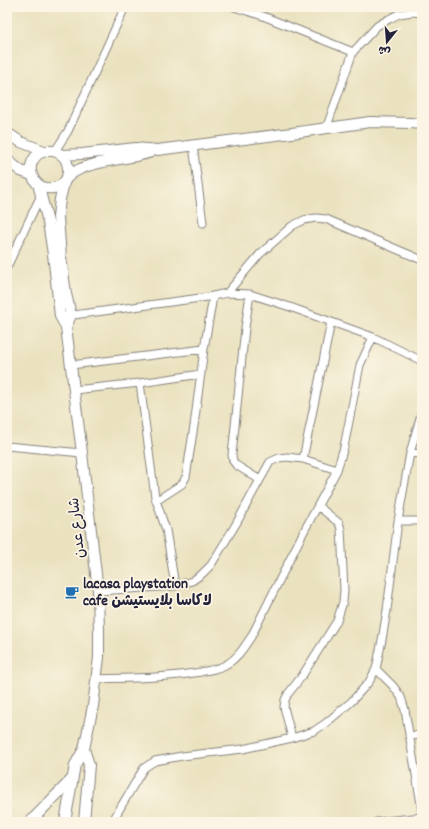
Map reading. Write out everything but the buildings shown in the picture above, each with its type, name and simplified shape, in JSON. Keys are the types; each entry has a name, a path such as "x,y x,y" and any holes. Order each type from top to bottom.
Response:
{"street":[{"path":"59,153 125,7"},
{"path":"234,7 263,16 353,52"},
{"path":"326,129 353,52 377,26 389,19 399,14 413,12 422,13"},
{"path":"7,133 21,142 44,151 82,154 136,148 157,150 326,129 370,122 410,122 422,124"},
{"path":"193,145 203,222"},
{"path":"44,151 33,161 31,170 34,180 38,184 42,187 51,189 60,186 79,170 116,159 150,153 157,150"},
{"path":"59,153 69,165 69,172 60,199 58,217 61,257 66,294 71,315 66,327"},
{"path":"7,160 21,171 32,175"},
{"name":"شارع عدن","path":"38,184 48,222 60,316 66,327 98,592 99,657 93,706 84,749 75,765 64,822"},
{"path":"7,267 41,195"},
{"path":"226,293 260,254 284,232 304,220 316,218 326,219 422,260"},
{"path":"60,316 213,297 226,293 250,294 372,337 422,361"},
{"path":"250,294 244,335 232,455 236,466 260,480"},
{"path":"156,501 182,484 186,477 213,297"},
{"path":"303,459 331,322"},
{"path":"96,680 157,677 189,674 217,669 227,665 243,650 337,470 344,447 360,365 372,337"},
{"path":"71,365 204,349"},
{"path":"74,390 140,383 201,374"},
{"path":"140,383 156,501 166,530 175,586"},
{"path":"112,822 144,768 150,764 163,759 243,749 292,738 314,730 332,718 351,702 369,682 376,669 387,610 398,521 410,453 422,411"},
{"path":"7,446 82,453"},
{"path":"410,453 422,454"},
{"path":"98,592 175,586 192,581 202,574 211,565 236,524 270,462 287,456 303,459 337,470"},
{"path":"292,738 284,707 285,700 337,621 343,602 344,590 341,529 339,523 318,506"},
{"path":"398,521 422,521"},
{"path":"376,669 401,697 405,710 422,810"},
{"path":"409,736 422,735"},
{"name":"شارع عدن","path":"84,749 89,765 84,822"},
{"path":"30,822 73,778"},
{"path":"376,822 422,817"}],"place":[{"name":"lacasa playstation cafe لاكاسا بلايستيشن","path":"72,592"}]}
